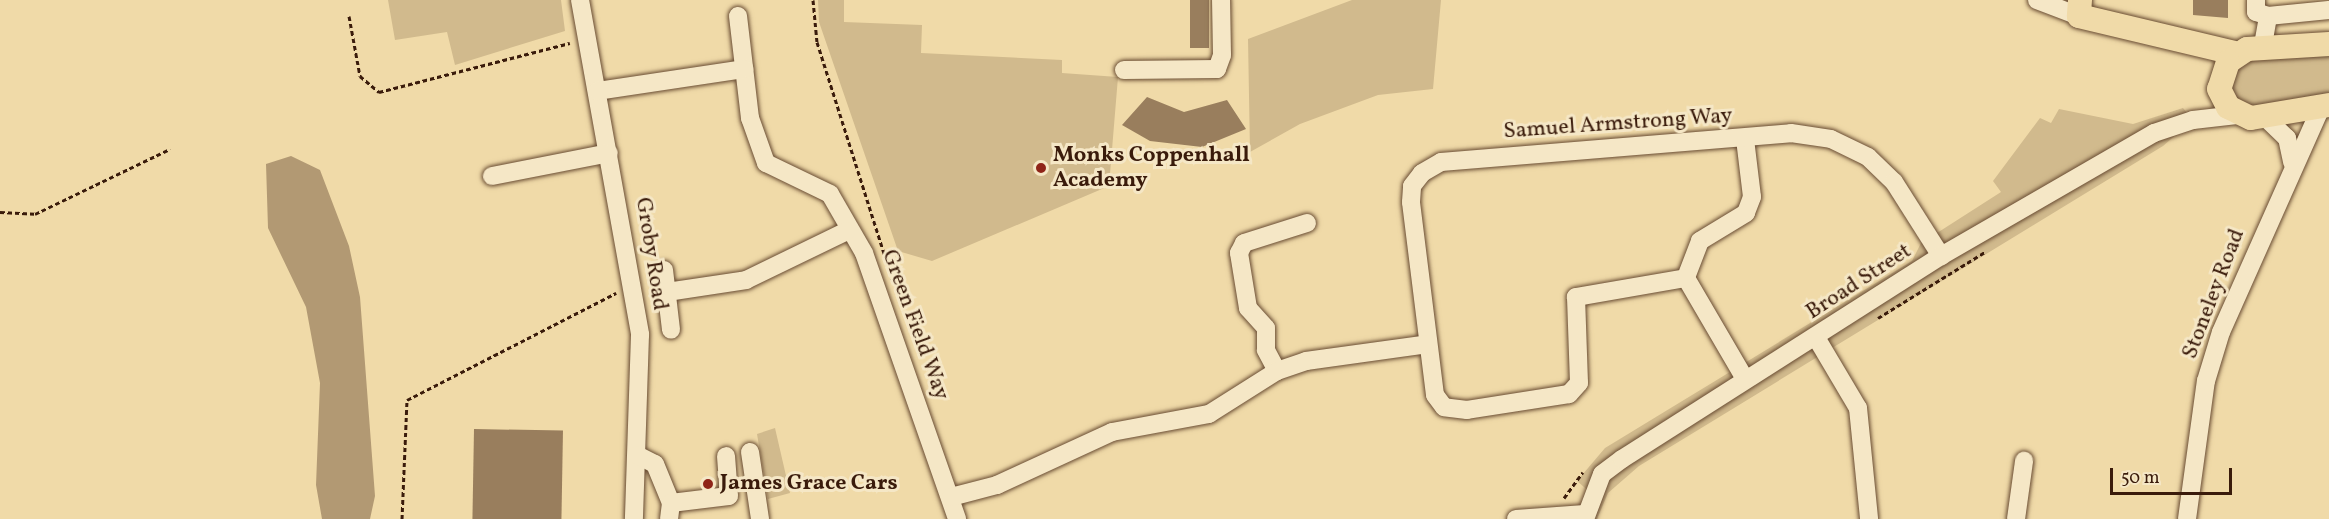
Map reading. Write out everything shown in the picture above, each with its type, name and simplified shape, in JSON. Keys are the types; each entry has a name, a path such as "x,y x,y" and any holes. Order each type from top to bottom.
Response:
{"main road":[{"path":"2080,8 2184,43 2238,54 2263,45 2329,44"},
{"path":"2184,43 2219,85 2237,115 2267,119 2325,106"},
{"path":"2219,85 2238,54"}],"street":[{"name":"Groby Road","path":"580,0 634,284 641,376 634,519"},
{"path":"1124,70 1216,69 1222,55 1221,0"},
{"path":"2037,0 2080,8"},
{"path":"2256,0 2256,12 2268,16 2329,10"},
{"name":"Green Field Way","path":"738,16 750,118 766,163 830,194 846,231 864,253 957,519"},
{"path":"2263,45 2268,16"},
{"path":"597,90 744,69"},
{"path":"2193,120 2219,85"},
{"name":"Stoneley Road","path":"2187,519 2206,381 2292,162 2325,106"},
{"name":"Broad Street","path":"1585,517 1602,474 1745,379 1817,339 1941,256 2154,132 2193,120 2237,115"},
{"path":"2267,119 2287,138 2292,162"},
{"name":"Samuel Armstrong Way","path":"1686,278 1576,297 1580,376 1569,394 1467,410 1444,406 1435,395 1411,202 1412,186 1422,172 1441,162 1745,139 1791,133 1831,139 1868,157 1894,182 1941,256"},
{"path":"1745,139 1752,197 1746,213 1700,241 1686,278 1745,379"},
{"path":"492,176 609,153"},
{"path":"1277,371 1266,350 1266,328 1248,308 1239,254 1244,243 1307,223"},
{"path":"667,292 746,280 846,231"},
{"path":"664,270 671,330"},
{"path":"1817,339 1858,408 1869,519"},
{"path":"951,497 997,485 1112,432 1209,414 1277,371 1306,361 1428,344"},
{"path":"750,452 760,519"},
{"path":"637,455 656,464 670,511 729,496 726,456"},
{"path":"2016,519 2024,461"},
{"path":"1516,519 1585,517"}],"path":[{"path":"813,0 817,42 896,289"},
{"path":"349,16 360,76 379,92 587,39"},
{"path":"0,212 35,214 170,149"},
{"path":"402,519 407,400 634,284"}],"shaded area":[{"path":"388,0 561,0 565,31 455,65 447,32 395,40"},
{"path":"818,0 844,0 844,22 922,25 921,53 1062,60 1062,73 1118,77 1109,186 932,261 898,251 819,22"},
{"path":"1352,0 1441,0 1433,89 1378,95 1300,124 1250,152 1248,39"},
{"path":"2329,44 2329,105 2251,118 2219,82 2228,62"},
{"path":"2183,108 2193,120 2163,146 1639,466 1608,493 1597,519 1585,519 1591,493 1577,481 1605,448 1912,261 1926,233 1937,233 2001,192 1993,181 2040,118 2051,123 2059,109 2133,124"},
{"path":"291,156 320,170 349,246 360,297 375,496 370,519 322,519 316,485 320,383 306,307 268,228 266,164"},
{"path":"775,428 790,493 768,499 757,434"}],"building":[{"path":"1190,0 1209,0 1209,48 1190,48"},
{"path":"2193,0 2228,0 2228,18 2193,15"},
{"path":"1147,97 1184,112 1227,100 1246,129 1202,147 1150,141 1122,125"},
{"path":"474,429 563,431 561,519 472,519"}],"place":[{"name":"Monks Coppenhall Academy","path":"1041,168"},
{"name":"James Grace Cars","path":"708,484"}]}
